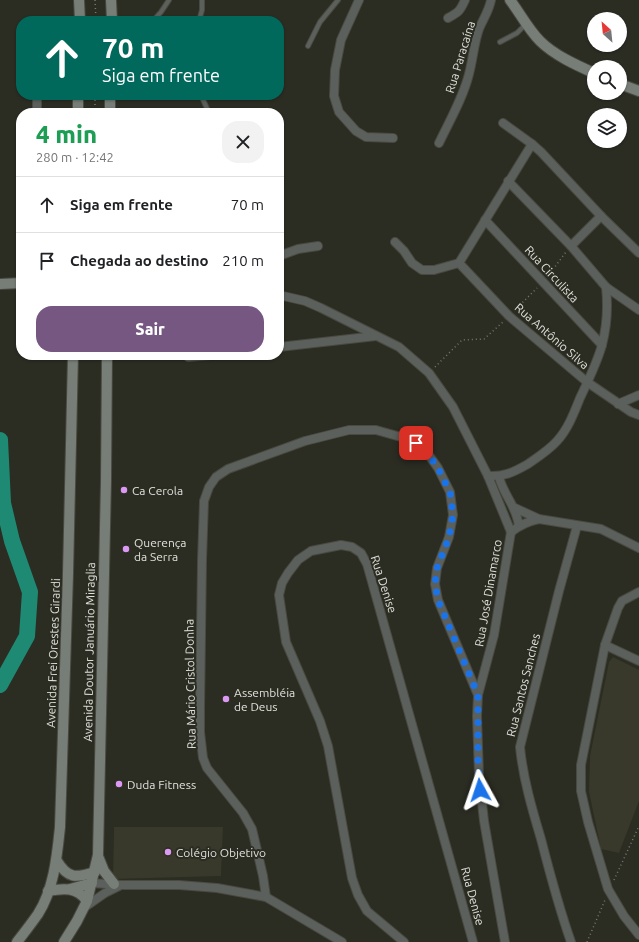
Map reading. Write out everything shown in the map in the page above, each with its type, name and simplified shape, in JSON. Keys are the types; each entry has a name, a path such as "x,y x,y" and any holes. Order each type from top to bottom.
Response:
{"main road":[{"path":"79,0 80,16"},
{"path":"111,0 112,16"},
{"path":"510,0 526,24 540,41 552,51 587,70"},
{"path":"627,87 639,91"},
{"path":"0,284 16,283"},
{"name":"Avenida Frei Orestes Girardi","path":"17,942 38,914 48,891 57,861 60,827 67,621 73,360"},
{"name":"Avenida Doutor Januário Miraglia","path":"64,942 86,904 98,855 106,489 107,360"},
{"path":"98,855 104,871 117,884"},
{"path":"57,861 61,869 71,875 80,876 95,872"},
{"path":"48,891 70,889 92,883"},
{"path":"70,889 81,894 86,904"}],"street":[{"path":"359,0 342,40 335,70 334,96 339,112 356,131 366,137 393,138"},
{"path":"448,18 461,10 464,0"},
{"name":"Rua Paracaína","path":"439,143 464,89 469,74 475,43 491,0"},
{"path":"503,123 532,144 639,253"},
{"path":"395,242 417,268 422,270 446,268 459,263 532,144"},
{"path":"508,181 571,246 606,287 639,310"},
{"path":"571,246 602,216"},
{"name":"Rua Circulista","path":"484,220 602,345"},
{"path":"284,254 298,249 318,246"},
{"name":"Rua Antônio Silva","path":"459,263 509,316 587,382 618,404 639,415"},
{"path":"488,476 499,477 508,474 544,453 557,441 567,427 602,345 607,320 608,303 606,287"},
{"path":"284,296 305,301 322,308 377,336 399,348 429,373 453,407 488,476 511,532 518,526 530,520 539,519"},
{"path":"284,346 377,336"},
{"path":"618,404 639,395"},
{"name":"Rua Mário Cristol Donha","path":"266,897 263,876 252,830 243,813 207,768 203,758 200,732 200,709 204,501 209,487 216,477 228,469 305,441 349,430 376,430 408,440 423,447 438,468 450,492 453,515 449,537 437,568 435,584 438,600 478,695"},
{"path":"499,477 503,488 515,508 518,526"},
{"path":"515,508 539,519 577,526 591,526 601,529 632,543 639,548"},
{"name":"Rua Santos Sanches","path":"570,942 559,907 526,784 520,747 577,526"},
{"name":"Rua José Dinamarco","path":"504,942 484,821 479,774 478,695 494,635 511,532"},
{"name":"Rua Denise","path":"404,942 367,911 358,895 352,878 328,746 320,721 286,642 279,595 282,583 298,560 311,551 341,545 352,546 361,553 367,564 473,942"},
{"path":"639,592 622,601 618,608 606,645 581,765 580,791 608,889 624,916 639,936"},
{"path":"606,645 639,661"},
{"path":"92,883 187,885 217,888 266,897 342,942"},
{"path":"86,904 117,884"}],"lane":[{"path":"157,16 169,0"},
{"path":"200,16 202,0"},
{"path":"308,46 320,22 338,0"},
{"path":"500,42 517,33 526,24"}],"path":[{"path":"95,0 96,16"},
{"path":"429,373 462,340 484,339 509,316"}],"shaded area":[{"path":"613,657 639,670 639,801 619,853 601,849 589,792 590,756 609,662"},
{"name":"Colégio Objetivo","path":"114,827 223,827 221,876 113,879"}],"waterway":[{"path":"0,440 3,503 12,541 30,592 27,636 0,685"}],"place":[{"name":"Ca Cerola","path":"124,490"},
{"name":"Querença da Serra","path":"126,549"},
{"name":"Assembléia de Deus","path":"226,699"},
{"name":"Duda Fitness","path":"119,784"},
{"name":"Colégio Objetivo","path":"168,852"}],"route":[{"path":"416,443 423,447 438,468 450,492 453,515 449,537 437,568 435,584 438,600 478,695 477,716 480,790"}]}
